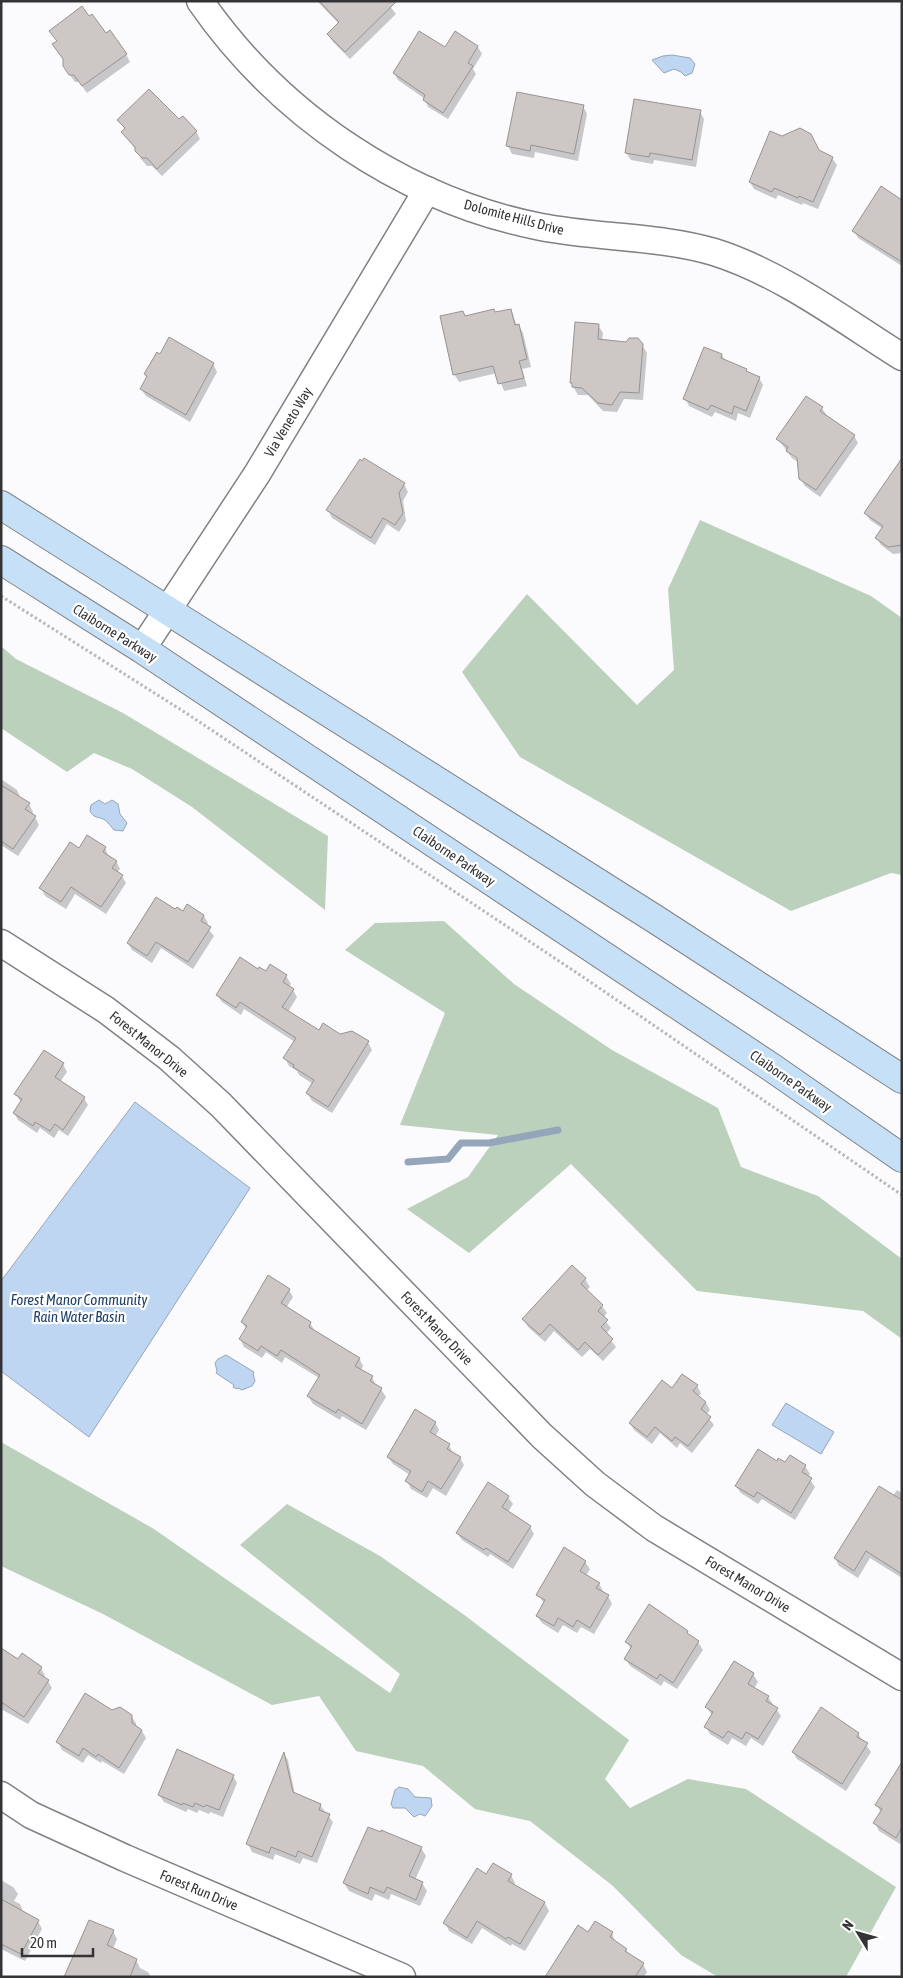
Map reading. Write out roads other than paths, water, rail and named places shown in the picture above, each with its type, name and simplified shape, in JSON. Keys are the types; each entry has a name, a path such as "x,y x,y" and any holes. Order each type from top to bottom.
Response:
{"main road":[{"path":"1,505 655,919 902,1079"},
{"name":"Claiborne Parkway","path":"1,560 142,649 771,1067 902,1158"}],"street":[{"name":"Dolomite Hills Drive","path":"200,1 217,25 255,69 290,103 328,133 377,165 427,190 483,212 540,227 597,236 670,242 714,252 758,269 902,357"},
{"name":"Via Veneto Way","path":"142,649 256,474 427,190"},
{"name":"Forest Manor Drive","path":"1,943 106,1010 184,1072 227,1111 542,1436 596,1484 654,1528 902,1677"},
{"name":"Forest Run Drive","path":"1,1794 31,1815 124,1858 402,1977"}],"water":[{"path":"672,55 690,58 695,64 692,73 685,76 674,69 664,73 652,60"},
{"path":"99,800 105,804 112,800 118,804 120,814 127,823 123,831 114,830 105,820 92,814 90,811 91,805"},
{"name":"Forest Manor Community Rain Water Basin","path":"135,1102 250,1188 89,1437 1,1371 1,1281"},
{"path":"226,1355 254,1372 255,1381 252,1386 242,1390 237,1389 216,1373 215,1363"},
{"path":"786,1403 834,1432 821,1454 772,1425"},
{"path":"399,1787 408,1789 415,1797 431,1798 432,1806 425,1816 420,1814 414,1817 405,1808 393,1808 391,1804 395,1790"}],"waterway":[{"path":"408,1162 448,1159 461,1143 489,1143 558,1130"}]}
